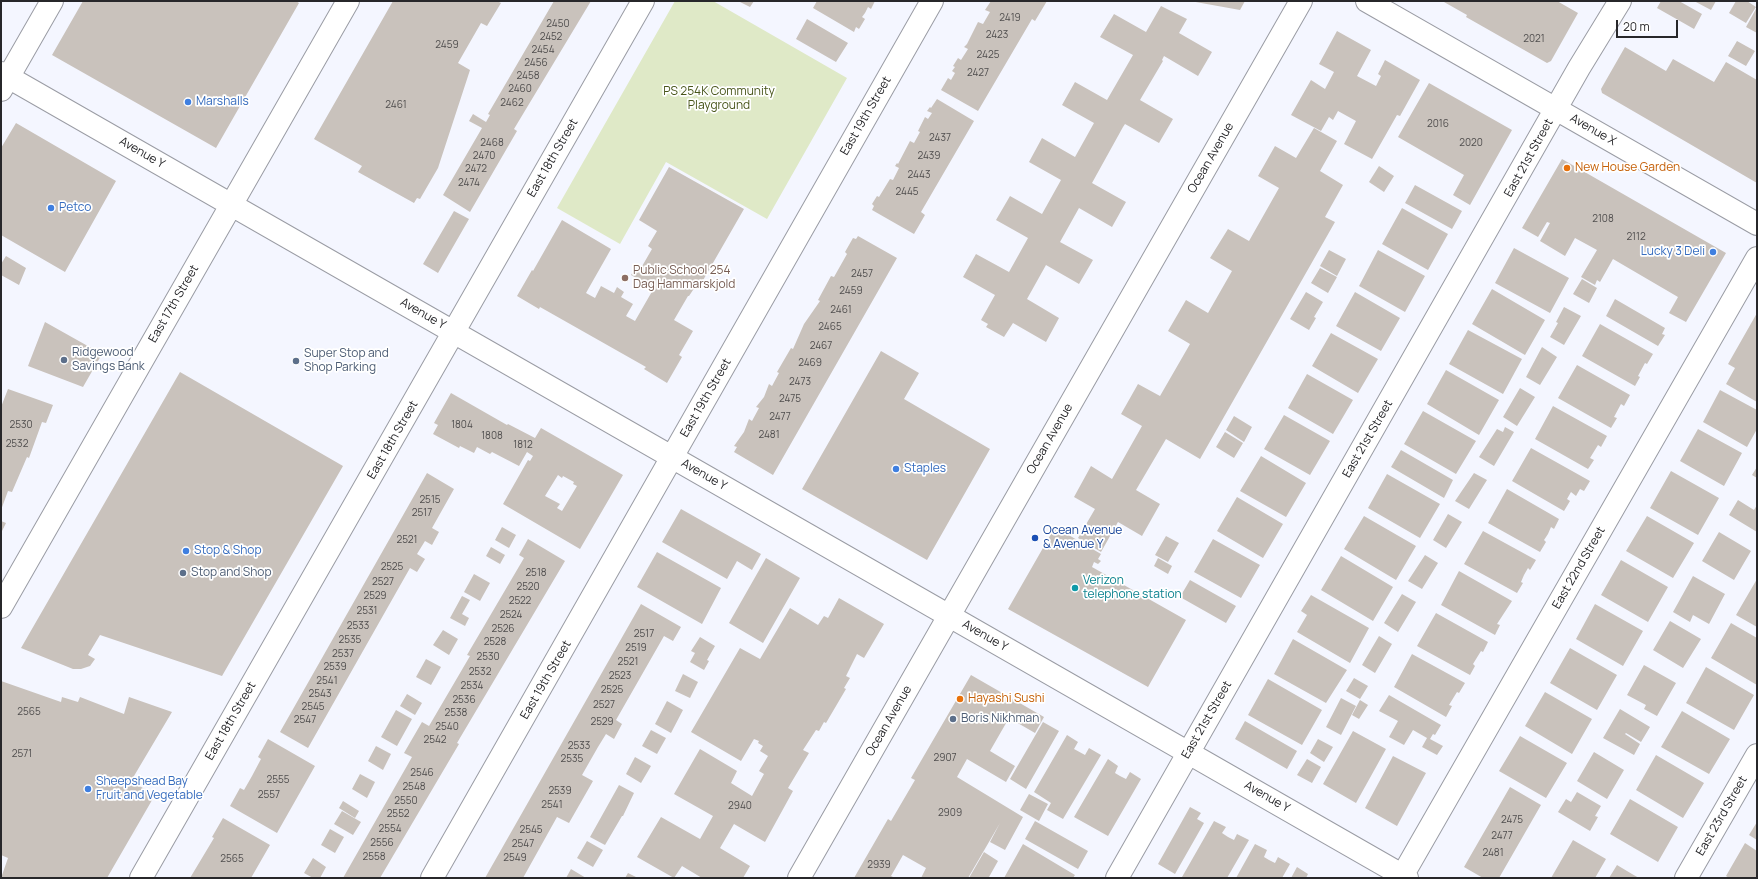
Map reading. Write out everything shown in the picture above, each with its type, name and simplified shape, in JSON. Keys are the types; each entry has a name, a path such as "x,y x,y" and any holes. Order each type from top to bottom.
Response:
{"street":[{"path":"3,80 52,1"},
{"name":"East 17th Street","path":"1,608 348,1"},
{"name":"East 18th Street","path":"141,878 643,1"},
{"name":"East 19th Street","path":"432,878 932,1"},
{"name":"Ocean Avenue","path":"799,878 1302,1"},
{"name":"Avenue X","path":"1367,1 1757,224"},
{"name":"East 21st Street","path":"1117,878 1556,109 1620,1"},
{"name":"Avenue Y","path":"3,80 231,205 1404,877"},
{"name":"East 22nd Street","path":"1404,877 1757,258"},
{"name":"East 23rd Street","path":"1686,878 1757,755"}],"green space":[{"name":"PS 254K Community Playground","path":"675,1 713,1 847,78 767,219 666,162 620,244 557,208"}],"building":[{"name":"Marshalls","path":"83,1 296,1 299,3 216,148 52,55"},
{"path":"393,1 497,1 501,3 487,26 481,23 458,63 470,70 438,168 420,199 417,198 414,203 358,172 362,166 314,139"},
{"path":"554,1 591,1 514,129 517,131 470,212 443,195 482,128 469,121 473,114 486,122 490,115 488,114"},
{"path":"738,1 754,1 750,7"},
{"path":"817,1 875,1 871,9 868,7 862,17 865,19 859,29 856,27 854,32 813,8"},
{"path":"991,1 1047,1 1035,21 1032,19 978,111 941,90 948,78 951,80 955,73 952,71 955,67 953,66 958,58 961,60 968,49 964,47 978,22 983,24 990,12 985,10"},
{"path":"1190,1 1245,1 1240,10"},
{"path":"1444,1 1557,1 1578,13 1551,61 1547,63 1466,17 1467,15"},
{"path":"1661,1 1679,1 1702,14 1694,29 1657,8"},
{"path":"1694,1 1716,1 1711,10"},
{"path":"1736,1 1747,1 1756,7 1746,23 1729,13"},
{"path":"1161,6 1187,19 1179,33 1212,52 1198,76 1164,56 1163,61 1140,100 1173,119 1159,143 1125,124 1123,127 1092,183 1126,202 1112,227 1079,208 1060,242 1093,260 1079,284 1046,265 1027,299 1059,318 1046,342 1013,323 1004,337 986,327 988,324 981,320 995,295 963,277 976,254 1009,272 1028,238 996,220 1010,196 1042,214 1061,180 1029,162 1042,138 1075,157 1094,123 1062,105 1075,82 1107,100 1133,55 1100,37 1114,14 1146,32"},
{"path":"1757,7 1757,33 1746,27"},
{"path":"807,19 848,43 836,62 796,39"},
{"path":"1337,31 1371,50 1357,76 1376,86 1381,76 1378,74 1385,60 1420,80 1400,116 1397,115 1372,159 1344,144 1356,121 1338,111 1333,120 1329,117 1321,131 1291,115 1311,80 1325,89 1334,72 1319,64"},
{"path":"1737,41 1755,51 1746,66 1728,56"},
{"path":"1625,47 1666,71 1673,59 1714,82 1726,62 1757,80 1757,183 1602,93 1601,89"},
{"path":"1429,83 1512,130 1470,205 1453,195 1464,175 1398,137"},
{"path":"937,99 974,121 921,212 925,215 914,234 872,210 874,206 872,204 877,196 879,197 890,179 893,180 899,168 895,166 897,163 898,164 910,141 914,143 920,132 918,131 925,117 928,119 932,113 927,111"},
{"name":"Petco","path":"16,123 116,181 65,272 1,235 1,148"},
{"path":"1314,128 1337,141 1320,171 1343,185 1325,217 1335,222 1200,459 1166,439 1136,490 1160,504 1142,536 1118,522 1101,552 1078,538 1095,509 1074,497 1091,466 1112,479 1142,426 1121,414 1138,384 1160,396 1190,344 1168,331 1186,300 1208,313 1232,271 1210,258 1228,229 1249,241 1279,188 1258,176 1275,146 1296,158"},
{"path":"1562,159 1726,253 1686,322 1669,313 1678,297 1613,259 1600,282 1597,280 1595,285 1581,277 1597,250 1575,238 1565,256 1540,241 1550,223 1547,222 1538,237 1522,228"},
{"path":"1379,166 1394,176 1384,192 1369,182"},
{"path":"669,167 744,209 698,289 695,287 688,296 674,320 693,331 679,355 682,357 667,383 644,369 646,367 540,307 539,309 517,296 562,220 611,249 586,293 595,298 601,286 614,293 617,287 624,292 621,297 633,304 626,316 635,321 654,288 631,275 637,266 641,268 652,249 648,246 657,231 639,220"},
{"path":"1415,185 1462,211 1452,229 1405,203"},
{"path":"1402,208 1448,234 1428,270 1382,244"},
{"path":"454,211 469,219 438,273 423,264"},
{"path":"858,236 897,258 773,475 734,452 737,447 734,446 744,432 749,419 752,421 759,408 756,407 764,397 769,384 772,386 779,373 777,372 791,348 793,349 804,324 820,301 818,300 831,276 834,277 847,254 845,252 853,238 856,239"},
{"path":"1514,248 1569,278 1550,313 1495,283"},
{"path":"1329,250 1346,259 1337,276 1320,266"},
{"path":"1378,250 1425,276 1405,312 1359,286"},
{"path":"6,256 26,268 19,285 1,275 1,264"},
{"path":"1320,268 1337,277 1328,293 1311,283"},
{"path":"1582,279 1597,288 1589,303 1573,294"},
{"path":"1492,289 1545,320 1525,355 1472,324"},
{"path":"1306,292 1323,302 1314,317 1316,318 1309,330 1290,319"},
{"path":"1355,292 1400,318 1381,351 1336,326"},
{"path":"1615,299 1665,328 1662,334 1665,335 1658,346 1606,316"},
{"path":"1564,307 1581,316 1564,345 1550,337 1558,323 1556,322"},
{"path":"1757,313 1757,402 1726,384 1735,368 1728,364"},
{"name":"Ridgewood Savings Bank","path":"45,322 102,354 83,387 28,366"},
{"path":"1600,324 1653,354 1647,364 1645,363 1638,376 1640,377 1635,386 1582,356"},
{"path":"1468,330 1522,359 1503,394 1449,364"},
{"path":"1331,333 1378,359 1358,393 1312,366"},
{"path":"1542,347 1557,357 1540,385 1526,377"},
{"name":"Staples","path":"881,351 919,373 904,399 990,449 927,560 802,489"},
{"path":"1577,365 1630,395 1624,406 1621,404 1614,417 1617,418 1611,428 1558,398"},
{"path":"1446,370 1499,400 1479,435 1427,404"},
{"name":"Stop & Shop","path":"180,372 343,466 222,676 100,635 88,655 95,659 90,666 81,669 73,669 21,648"},
{"path":"1307,374 1353,400 1333,434 1288,408"},
{"path":"1520,388 1535,397 1517,426 1503,417"},
{"path":"8,389 53,405 46,423 42,422 29,458 27,457 12,492 8,491 1,510 1,407"},
{"path":"1720,390 1757,410 1757,429 1747,447 1703,422"},
{"path":"451,393 507,425 508,424 535,438 541,428 623,475 580,549 503,504 528,460 530,461 533,456 527,452 519,466 492,452 490,454 477,447 474,453 460,446 459,448 433,434 438,425 434,423","holes":["558,475 562,478 563,476 574,482 573,484 577,486 562,511 557,508 560,504 545,496"]},
{"path":"1553,406 1607,436 1601,447 1598,445 1590,458 1594,460 1588,469 1535,439"},
{"path":"1423,411 1476,441 1456,474 1404,444"},
{"path":"1284,415 1330,441 1310,475 1264,449"},
{"path":"1234,416 1252,427 1244,442 1226,430"},
{"path":"1505,427 1514,432 1494,466 1479,457 1497,429 1503,432"},
{"path":"1698,429 1742,453 1724,486 1680,461"},
{"path":"1225,432 1243,443 1234,458 1216,447"},
{"path":"1531,448 1590,481 1584,491 1580,489 1576,496 1571,492 1567,499 1570,501 1564,511 1512,481"},
{"path":"1401,450 1453,480 1444,498 1391,467"},
{"path":"1261,456 1306,483 1286,517 1240,491"},
{"path":"1757,467 1757,478 1752,475"},
{"path":"1671,471 1719,498 1698,535 1650,508"},
{"path":"427,473 454,489 432,528 439,532 432,545 425,541 417,554 425,559 417,572 410,568 308,748 280,732"},
{"path":"1474,473 1487,480 1469,509 1455,501"},
{"path":"1387,474 1440,504 1420,538 1368,508"},
{"path":"1507,489 1559,519 1554,529 1551,527 1544,540 1546,542 1540,552 1488,523"},
{"path":"1237,497 1283,524 1263,558 1217,531"},
{"path":"1738,500 1754,510 1757,505 1757,532 1729,515"},
{"path":"681,509 761,554 752,570 737,561 727,579 662,542"},
{"path":"1448,514 1462,522 1446,548 1433,540"},
{"path":"1364,516 1416,546 1396,580 1344,549"},
{"path":"1647,516 1694,543 1673,578 1626,551"},
{"path":"1,521 6,523 1,533"},
{"path":"502,527 516,535 509,548 495,540"},
{"name":"Verizon telephone station","path":"1055,527 1101,554 1098,559 1101,561 1098,564 1094,562 1092,567 1186,620 1148,687 1008,609"},
{"path":"1483,531 1536,560 1530,570 1528,568 1521,582 1523,583 1517,593 1464,564"},
{"path":"1719,532 1751,551 1734,580 1702,561"},
{"path":"1166,536 1179,543 1168,562 1155,555"},
{"path":"528,539 565,561 457,743 459,744 380,878 343,878 412,757 404,753 422,722 429,726 470,656 467,655 524,558 519,555"},
{"path":"1213,539 1260,565 1241,598 1194,572"},
{"path":"491,547 505,555 500,564 486,556"},
{"path":"657,552 721,588 702,624 637,587"},
{"path":"1425,555 1438,563 1422,589 1408,581"},
{"path":"1341,556 1393,587 1373,621 1321,590"},
{"path":"766,558 800,578 763,643 729,623"},
{"path":"1158,558 1172,566 1168,574 1154,566"},
{"path":"1621,560 1668,587 1648,622 1601,595"},
{"path":"1459,571 1512,601 1497,624 1500,625 1495,635 1441,605"},
{"path":"474,574 490,583 480,601 464,592"},
{"path":"1693,576 1725,594 1709,624 1693,615 1690,622 1673,612"},
{"path":"1757,579 1757,627 1736,615"},
{"path":"1190,580 1236,606 1226,623 1180,597"},
{"path":"1402,594 1416,602 1398,632 1384,623"},
{"path":"1311,595 1369,628 1350,663 1297,632 1307,615 1301,611"},
{"path":"462,596 470,600 462,614 469,618 465,626 450,618"},
{"path":"839,598 884,624 864,658 857,654 846,676 850,678 844,688 846,689 826,723 824,722 819,731 816,730 803,750 809,753 788,788 793,791 765,842 734,824 720,848 750,866 743,878 702,878 682,866 674,878 637,857 661,817 700,839 713,816 674,794 700,749 737,771 731,783 752,796 764,774 759,771 768,756 760,751 763,746 758,743 759,741 754,739 741,761 691,732 740,648 760,659 790,608 818,625 824,616 828,618"},
{"path":"641,604 681,627 673,641 664,636 616,720 622,724 614,739 606,734 582,775 593,781 569,823 557,817 523,878 485,878"},
{"path":"1595,604 1643,631 1623,666 1576,639"},
{"path":"1436,613 1488,642 1483,652 1481,651 1473,664 1475,666 1470,675 1417,646"},
{"path":"1670,621 1701,639 1683,668 1653,650"},
{"path":"1731,623 1757,638 1757,685 1711,658"},
{"path":"443,630 458,639 449,655 433,645"},
{"path":"1379,636 1392,644 1375,673 1362,665"},
{"path":"700,637 715,646 707,660 709,661 704,670 690,662 695,653 691,651"},
{"path":"1293,639 1347,670 1326,703 1274,674"},
{"path":"1570,648 1617,675 1597,710 1550,683"},
{"path":"1412,654 1465,683 1449,705 1452,706 1446,717 1394,687"},
{"path":"426,659 441,667 431,685 416,677"},
{"path":"1644,665 1676,683 1657,716 1644,709 1646,705 1627,695"},
{"path":"1706,667 1754,695 1734,730 1686,703"},
{"path":"683,674 698,682 690,698 675,691"},
{"path":"971,675 1044,717 1035,733 1009,718 990,751 1015,766 1006,782 967,759 957,777 1023,817 1005,850 990,842 1000,823 968,878 921,878 926,868 903,855 891,876 895,878 854,878 888,819 891,821 915,780 911,778"},
{"path":"1354,678 1368,686 1360,699 1346,691"},
{"path":"1268,679 1322,710 1302,745 1248,715"},
{"name":"Sheepshead Bay Fruit and Vegetable","path":"1,681 61,702 62,697 78,702 80,697 124,714 129,697 172,712 131,781 155,795 107,878 1,878 8,858 1,855"},
{"path":"1545,692 1592,719 1572,754 1525,726"},
{"path":"407,694 422,703 415,715 400,706"},
{"path":"1389,695 1441,725 1435,735 1433,734 1430,739 1443,746 1437,755 1422,747 1427,738 1413,730 1404,745 1389,737 1398,721 1379,711"},
{"path":"1341,698 1356,706 1341,735 1326,727"},
{"path":"1360,700 1368,705 1359,719 1352,715"},
{"path":"667,701 683,710 671,733 655,724"},
{"path":"1620,709 1650,727 1641,742 1626,733 1625,734 1640,744 1634,755 1603,738"},
{"path":"396,710 412,719 397,746 381,737"},
{"path":"1682,711 1730,739 1709,774 1661,747"},
{"path":"1245,721 1297,751 1287,769 1235,739"},
{"path":"1043,722 1059,731 1026,789 1010,779"},
{"path":"651,730 666,738 657,754 642,746"},
{"path":"1353,731 1386,749 1356,803 1323,784"},
{"path":"1067,735 1078,742 1074,749 1085,755 1089,748 1101,755 1063,819 1047,810 1051,803 1034,792"},
{"path":"1520,736 1567,763 1546,798 1499,771"},
{"path":"268,739 315,766 277,833 230,806 240,788 244,790 252,776 261,759 258,757"},
{"path":"1318,739 1333,747 1324,762 1310,753"},
{"path":"376,746 391,754 383,770 368,761"},
{"path":"1594,752 1624,770 1607,799 1577,781"},
{"path":"1656,755 1704,783 1683,818 1636,790"},
{"path":"1393,756 1426,773 1397,826 1365,808"},
{"path":"635,757 651,766 641,783 626,774"},
{"path":"1108,759 1118,766 1115,773 1126,779 1130,772 1141,779 1108,836 1074,817"},
{"path":"1307,759 1321,767 1312,783 1297,775"},
{"path":"360,774 375,782 367,798 352,789"},
{"path":"619,785 634,793 623,816 605,845 590,837"},
{"path":"1510,787 1541,805 1499,878 1483,878 1464,867"},
{"path":"1577,792 1601,806 1595,816 1598,817 1590,831 1558,812 1566,799 1571,802"},
{"path":"1029,794 1048,804 1039,821 1020,810"},
{"path":"1630,799 1678,827 1658,862 1610,834"},
{"path":"343,801 359,811 355,818 339,808"},
{"path":"1190,807 1201,813 1197,819 1204,823 1175,874 1158,864"},
{"path":"342,811 361,822 353,835 334,824"},
{"path":"223,818 270,845 251,878 190,878 214,838 212,837"},
{"path":"1035,821 1088,851 1078,869 1025,839"},
{"path":"1214,821 1226,827 1222,833 1228,837 1234,840 1237,834 1249,840 1227,878 1183,878 1182,877"},
{"path":"1757,822 1757,840 1749,835"},
{"path":"330,829 344,837 335,853 321,845"},
{"path":"1573,840 1606,859 1595,878 1551,878"},
{"path":"587,841 603,850 593,867 577,858"},
{"path":"1745,843 1757,851 1757,878 1729,878 1726,876"},
{"path":"1023,844 1075,875 1073,878 1004,878"},
{"path":"1255,844 1267,850 1264,857 1269,860 1275,863 1278,857 1290,864 1282,878 1236,878"},
{"path":"984,852 998,861 989,877 992,878 969,878"},
{"path":"313,858 326,867 320,878 313,878 304,873"},
{"path":"1617,865 1632,874 1639,878 1609,878"},
{"path":"1297,867 1308,874 1306,878 1291,878"},
{"path":"571,869 586,878 566,878"},
{"path":"628,873 638,878 625,878"}],"place":[{"name":"Marshalls","path":"188,102"},
{"name":"New House Garden","path":"1567,168"},
{"name":"Petco","path":"51,208"},
{"name":"Lucky 3 Deli","path":"1713,252"},
{"name":"Public School 254 Dag Hammarskjold","path":"625,278"},
{"name":"Ridgewood Savings Bank","path":"64,360"},
{"name":"Super Stop and Shop Parking","path":"296,361"},
{"name":"Staples","path":"896,469"},
{"name":"Ocean Avenue & Avenue Y","path":"1035,538"},
{"name":"Stop & Shop","path":"186,551"},
{"name":"Stop and Shop","path":"183,573"},
{"name":"Verizon telephone station","path":"1075,588"},
{"name":"Hayashi Sushi","path":"960,699"},
{"name":"Boris Nikhman","path":"953,719"},
{"name":"Sheepshead Bay Fruit and Vegetable","path":"88,789"}]}
